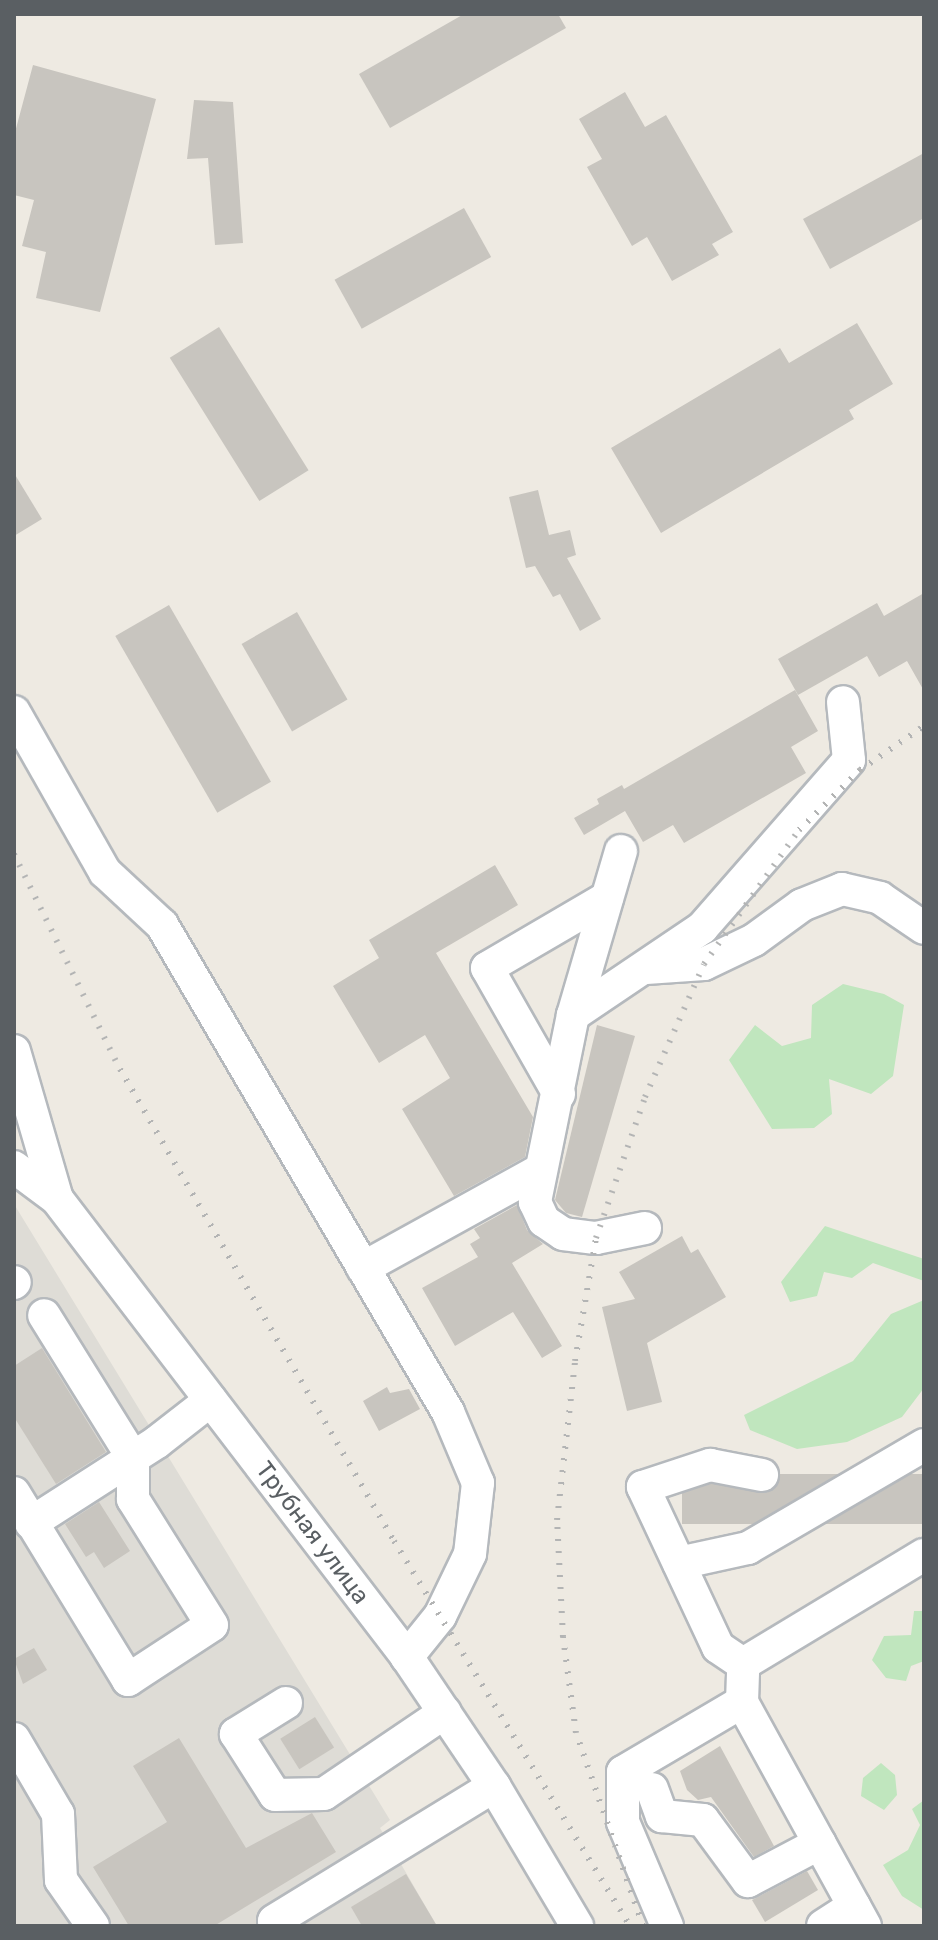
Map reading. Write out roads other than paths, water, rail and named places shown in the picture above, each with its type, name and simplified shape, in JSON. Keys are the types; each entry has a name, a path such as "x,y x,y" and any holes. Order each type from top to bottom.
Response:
{"street":[{"path":"573,1015 702,928 849,760 843,702"},
{"path":"14,712 105,872 162,925 448,1412 478,1483 470,1554 440,1616 407,1657"},
{"path":"621,851 573,1015 535,1202 544,1221 563,1234 596,1238 645,1228"},
{"path":"646,968 704,964 754,940 802,905 842,889 880,898 924,928"},
{"path":"559,1094 487,968 607,898"},
{"path":"14,1051 57,1199"},
{"name":"Трубная улица","path":"14,1167 57,1199 407,1657 494,1786 577,1926"},
{"path":"363,1268 539,1171"},
{"path":"14,1493 128,1680 212,1625 133,1499 133,1458 44,1315"},
{"path":"31,1523 133,1458 211,1400"},
{"path":"679,1563 748,1548 924,1445"},
{"path":"743,1664 718,1647 643,1487 710,1465 762,1475"},
{"path":"743,1664 924,1555"},
{"path":"743,1664 742,1702 860,1916 823,1926"},
{"path":"667,1926 623,1822 623,1772 742,1702"},
{"path":"286,1703 236,1734 275,1795 324,1794 445,1712"},
{"path":"14,1739 58,1814 61,1880 93,1926"},
{"path":"276,1926 274,1921 494,1786"},
{"path":"652,1789 662,1816 703,1820 748,1881 820,1843"}],"railway":[{"path":"643,1926 576,1733 563,1637 557,1520 575,1361 596,1238 645,1097 704,964 799,830 860,770 924,726"},
{"path":"14,854 120,1069 394,1541 630,1926"}]}
